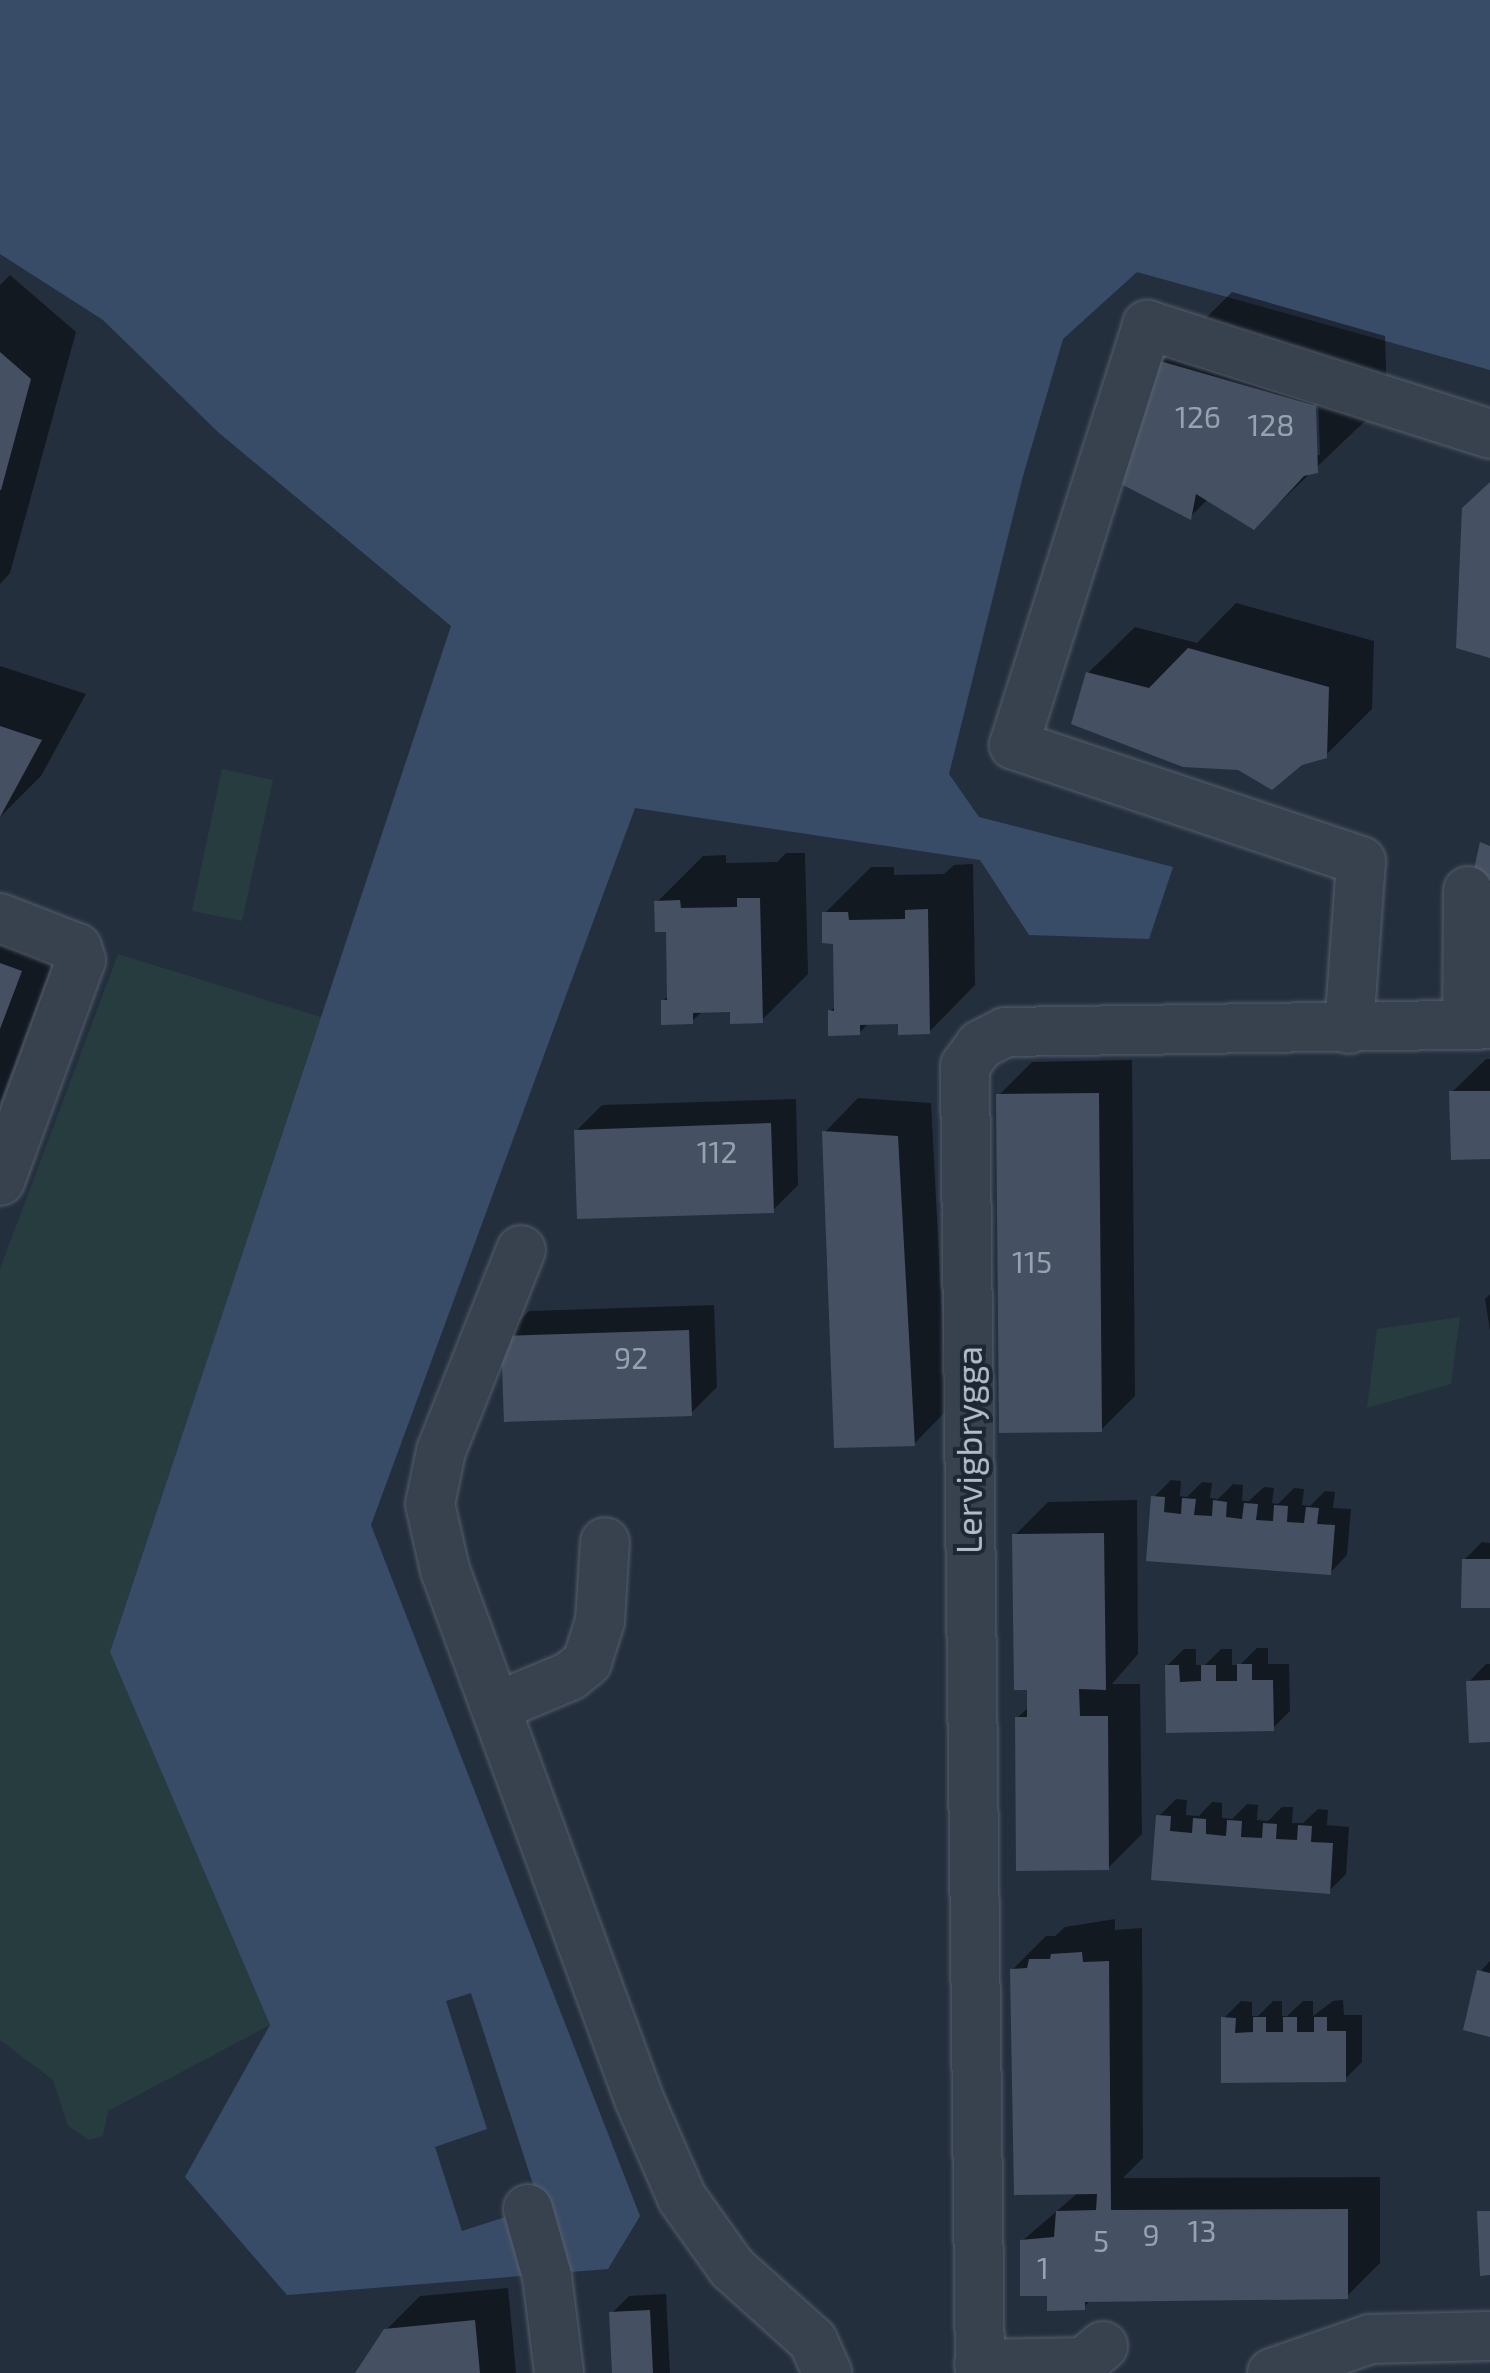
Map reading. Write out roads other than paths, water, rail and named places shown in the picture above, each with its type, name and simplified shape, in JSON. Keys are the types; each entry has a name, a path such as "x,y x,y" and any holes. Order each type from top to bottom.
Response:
{"street":[{"path":"1349,1030 1361,861 1014,744 1146,325 1490,434"},
{"path":"1468,891 1479,1025"},
{"path":"0,918 77,948 81,960 0,1181"},
{"name":"Lervigbrygga","path":"979,2368 966,1066 980,1045 1005,1032 1349,1030 1479,1025"},
{"path":"520,1250 441,1451 430,1504 446,1570 640,2100 682,2198 732,2268 813,2341 827,2373"},
{"path":"496,1707 570,1676 586,1662 600,1620 605,1542"},
{"path":"528,2209 547,2276 559,2373"},
{"path":"1272,2373 1304,2358 1370,2340 1490,2336"},
{"path":"979,2368 1084,2362 1102,2346"}],"water":[{"path":"0,0 1490,0 1490,370 1137,272 1063,339 1023,476 949,774 979,817 1173,867 1149,939 1029,935 980,860 635,808 371,1525 640,2216 608,2269 287,2295 185,2177 270,2025 110,1652 451,626 219,433 103,320 0,254"}]}
